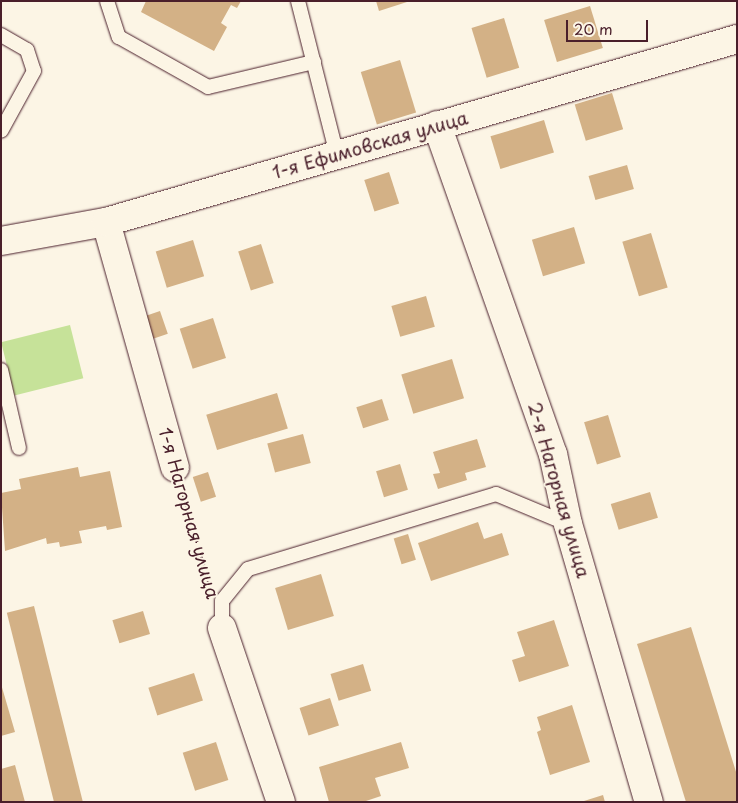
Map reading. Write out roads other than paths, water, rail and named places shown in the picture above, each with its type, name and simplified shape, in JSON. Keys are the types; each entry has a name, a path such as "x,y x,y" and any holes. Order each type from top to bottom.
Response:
{"street":[{"name":"1-я Ефимовская улица","path":"1,242 106,222 737,39"},
{"name":"2-я Нагорная улица","path":"437,125 552,454 568,524 649,802"},
{"name":"1-я Нагорная улица","path":"106,222 174,467"},
{"path":"222,628 281,802"}],"lane":[{"path":"107,1 119,37 208,87 314,62"},
{"path":"298,1 337,155"},
{"path":"1,35 27,50 34,71 1,131"},
{"path":"1,370 19,448"},
{"path":"222,628 222,601 248,569 496,494 568,524"}]}
